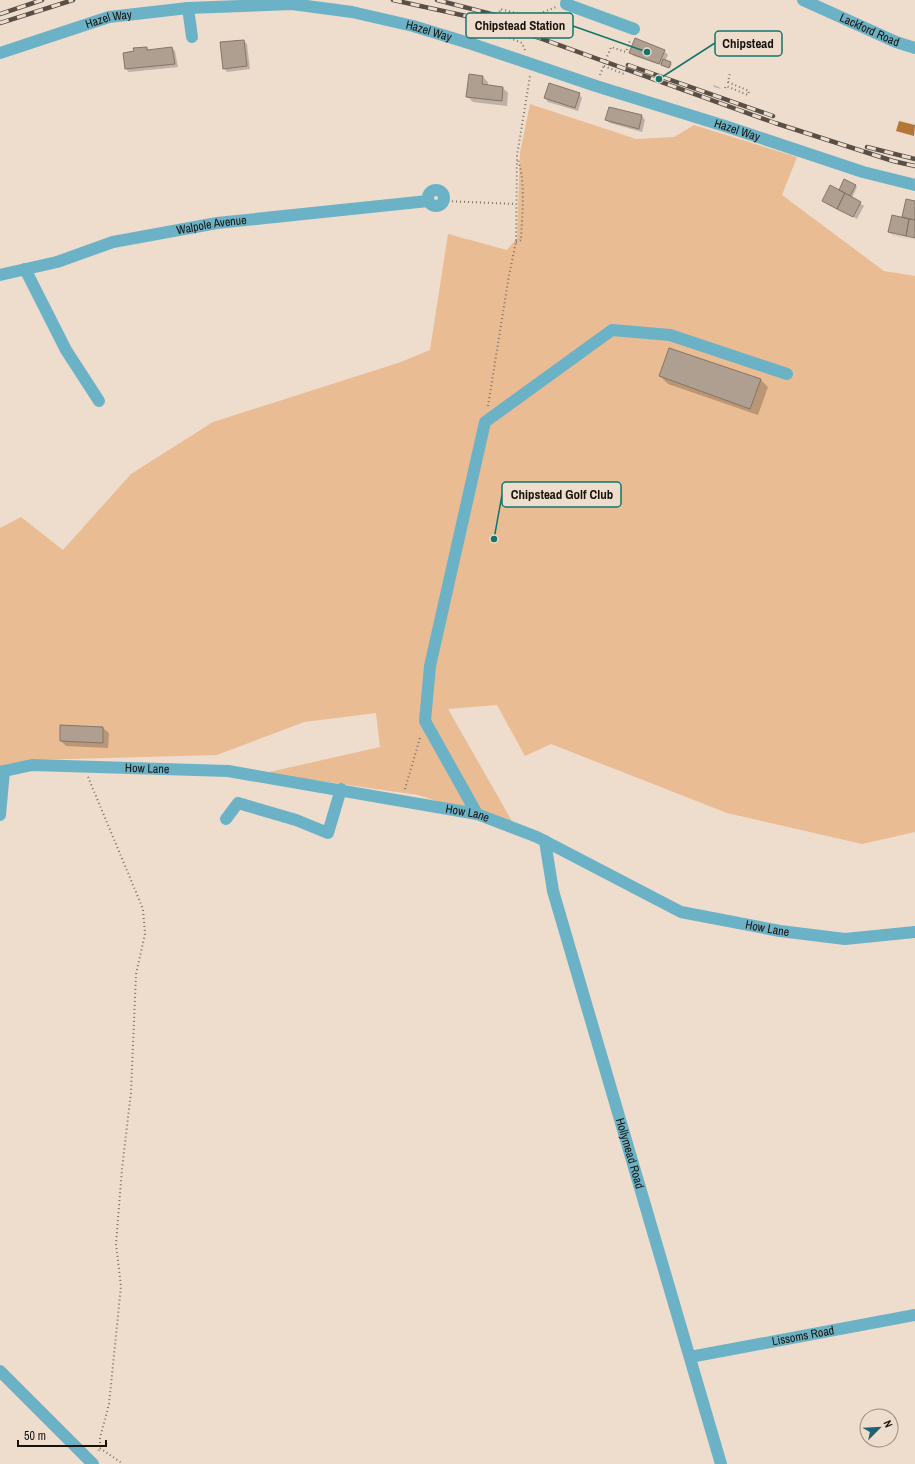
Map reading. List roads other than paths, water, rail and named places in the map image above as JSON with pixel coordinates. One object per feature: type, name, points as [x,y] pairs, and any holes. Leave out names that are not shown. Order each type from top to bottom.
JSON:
[{"type":"street","name":"Lackford Road","points":[[803,0],[896,42],[915,48]]},
{"type":"street","points":[[571,3],[634,29]]},
{"type":"street","name":"Hazel Way","points":[[0,53],[109,17],[188,8],[292,4],[352,12],[413,26],[728,126],[863,172],[915,185]]},
{"type":"street","points":[[188,8],[192,37]]},
{"type":"street","name":"Walpole Avenue","points":[[0,275],[57,262],[113,242],[217,223],[428,201],[433,206],[440,206],[444,201]]},
{"type":"street","points":[[25,269],[66,350],[99,401]]},
{"type":"street","points":[[477,814],[425,721],[430,666],[485,422],[612,330],[670,336],[787,374]]},
{"type":"street","name":"How Lane","points":[[2,771],[32,765],[228,771],[402,800],[477,814],[545,841],[681,912],[780,931],[845,939],[915,932]]},
{"type":"street","points":[[0,815],[2,771]]},
{"type":"street","points":[[226,819],[238,803],[296,820],[328,833],[341,790]]},
{"type":"street","name":"Hollymead Road","points":[[545,841],[553,891],[720,1464]]},
{"type":"street","name":"Lissoms Road","points":[[690,1357],[915,1315]]},
{"type":"street","points":[[0,1371],[88,1463]]},
{"type":"railway","points":[[0,14],[42,0]]},
{"type":"railway","points":[[0,23],[73,0]]},
{"type":"railway","points":[[393,0],[498,23],[775,123],[893,161],[915,166]]},
{"type":"railway","points":[[437,0],[499,16],[520,24]]},
{"type":"railway","points":[[628,65],[773,116]]},
{"type":"railway","points":[[867,147],[915,159]]},
{"type":"place","name":"Chipstead Station","points":[[647,52]]},
{"type":"place","name":"Chipstead","points":[[659,79]]},
{"type":"place","name":"Chipstead Golf Club","points":[[494,539]]}]
